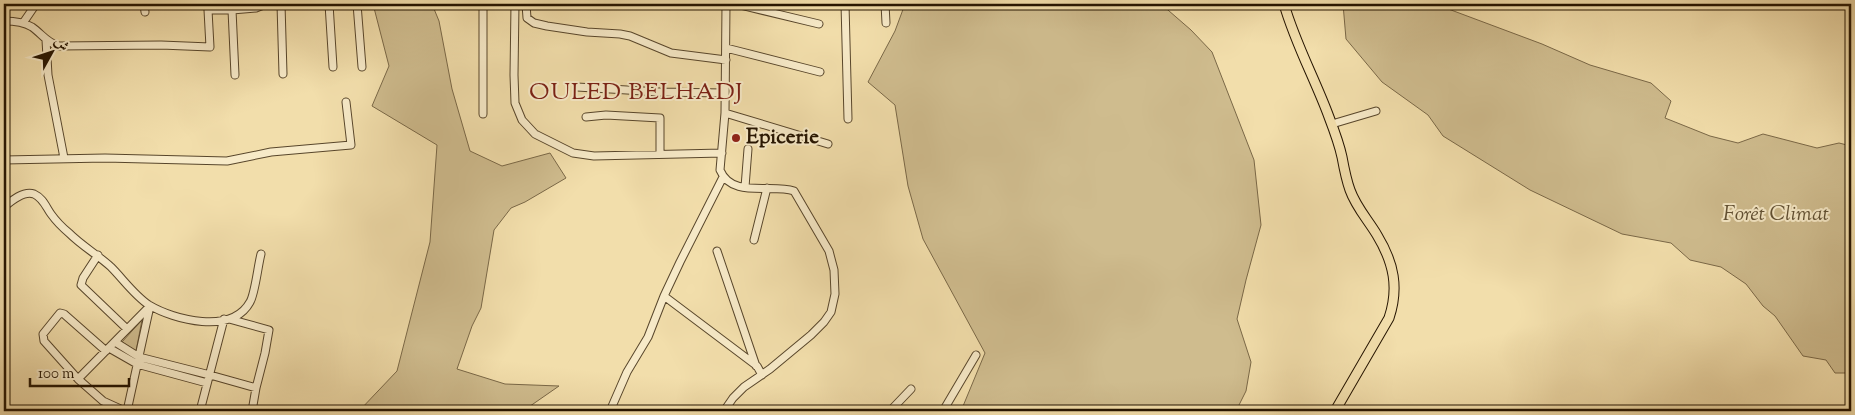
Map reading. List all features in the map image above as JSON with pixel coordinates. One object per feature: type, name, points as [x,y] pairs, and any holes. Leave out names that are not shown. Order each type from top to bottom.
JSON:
[{"type":"main road","points":[[1284,4],[1290,24],[1332,124],[1349,187],[1359,208],[1385,251],[1392,268],[1395,284],[1395,302],[1389,318],[1334,411]]},
{"type":"street","points":[[23,23],[36,4]]},
{"type":"street","points":[[4,21],[31,26],[46,40],[60,46],[161,45],[210,48],[208,10],[256,8],[266,4]]},
{"type":"street","points":[[281,4],[283,74]]},
{"type":"street","points":[[329,4],[333,67]]},
{"type":"street","points":[[357,4],[362,67]]},
{"type":"street","points":[[483,4],[483,114]]},
{"type":"street","points":[[515,4],[514,76],[516,103],[522,120],[535,134],[573,154],[594,156],[722,153]]},
{"type":"street","points":[[526,4],[527,18],[534,23],[588,32],[620,34],[630,36],[672,53],[726,60]]},
{"type":"street","points":[[724,411],[744,387],[790,353],[824,322],[830,312],[835,294],[834,270],[829,251],[794,191],[786,188],[746,187],[731,184],[723,177],[720,170],[726,60],[726,4]]},
{"type":"street","points":[[736,4],[819,24]]},
{"type":"street","points":[[846,4],[848,119]]},
{"type":"street","points":[[885,4],[886,23]]},
{"type":"street","points":[[227,8],[236,75]]},
{"type":"street","points":[[46,40],[48,75],[64,158]]},
{"type":"street","points":[[726,48],[820,72]]},
{"type":"street","points":[[577,87],[660,92],[724,93]]},
{"type":"street","points":[[4,160],[64,158],[227,161],[271,152],[350,145],[346,102]]},
{"type":"street","points":[[1332,124],[1376,111]]},
{"type":"street","points":[[724,113],[828,144]]},
{"type":"street","points":[[586,117],[606,115],[660,118],[660,154]]},
{"type":"street","points":[[746,187],[748,149]]},
{"type":"street","points":[[610,411],[627,372],[648,337],[664,296],[723,177]]},
{"type":"street","points":[[754,240],[767,188]]},
{"type":"street","points":[[4,207],[22,195],[30,193],[37,195],[51,214],[70,234],[98,255],[150,306],[186,319],[217,323],[243,310],[250,302],[261,254]]},
{"type":"street","points":[[718,251],[756,366],[762,375]]},
{"type":"street","points":[[98,255],[83,278],[81,285],[127,329]]},
{"type":"street","points":[[664,296],[756,366]]},
{"type":"street","points":[[78,380],[150,306]]},
{"type":"street","points":[[150,306],[138,361],[126,411],[103,401],[78,380],[44,341],[43,334],[60,313],[64,314],[107,350],[138,361],[207,383]]},
{"type":"street","points":[[200,411],[226,319]]},
{"type":"street","points":[[226,319],[269,330],[266,353],[256,388],[252,411]]},
{"type":"street","points":[[115,342],[138,361],[210,374],[256,388]]},
{"type":"street","points":[[943,411],[976,354]]},
{"type":"street","points":[[890,411],[911,389]]},
{"type":"green space","points":[[373,4],[432,4],[439,21],[452,89],[470,151],[502,166],[550,153],[566,178],[511,208],[494,230],[481,308],[472,326],[457,369],[505,384],[559,386],[523,411],[359,411],[397,371],[430,242],[437,145],[372,106],[389,66]]},
{"type":"green space","points":[[905,4],[1161,4],[1191,30],[1212,52],[1254,160],[1261,225],[1237,319],[1251,362],[1246,391],[1236,411],[961,411],[985,353],[923,239],[908,186],[895,105],[868,82],[895,31]]},
{"type":"green space","name":"Forêt Climat","points":[[1343,4],[1435,4],[1542,44],[1590,65],[1651,83],[1671,101],[1665,118],[1710,136],[1738,143],[1763,134],[1817,148],[1839,143],[1851,146],[1851,373],[1835,373],[1826,360],[1803,356],[1775,316],[1763,306],[1746,284],[1721,267],[1690,260],[1671,243],[1622,234],[1530,190],[1443,136],[1428,115],[1382,82],[1346,39]]},
{"type":"green space","points":[[142,320],[136,351],[122,342]]},
{"type":"place","name":"Epicerie","points":[[736,138]]},
{"type":"district","name":"OULED BELHADJ","points":[[636,93]]}]
